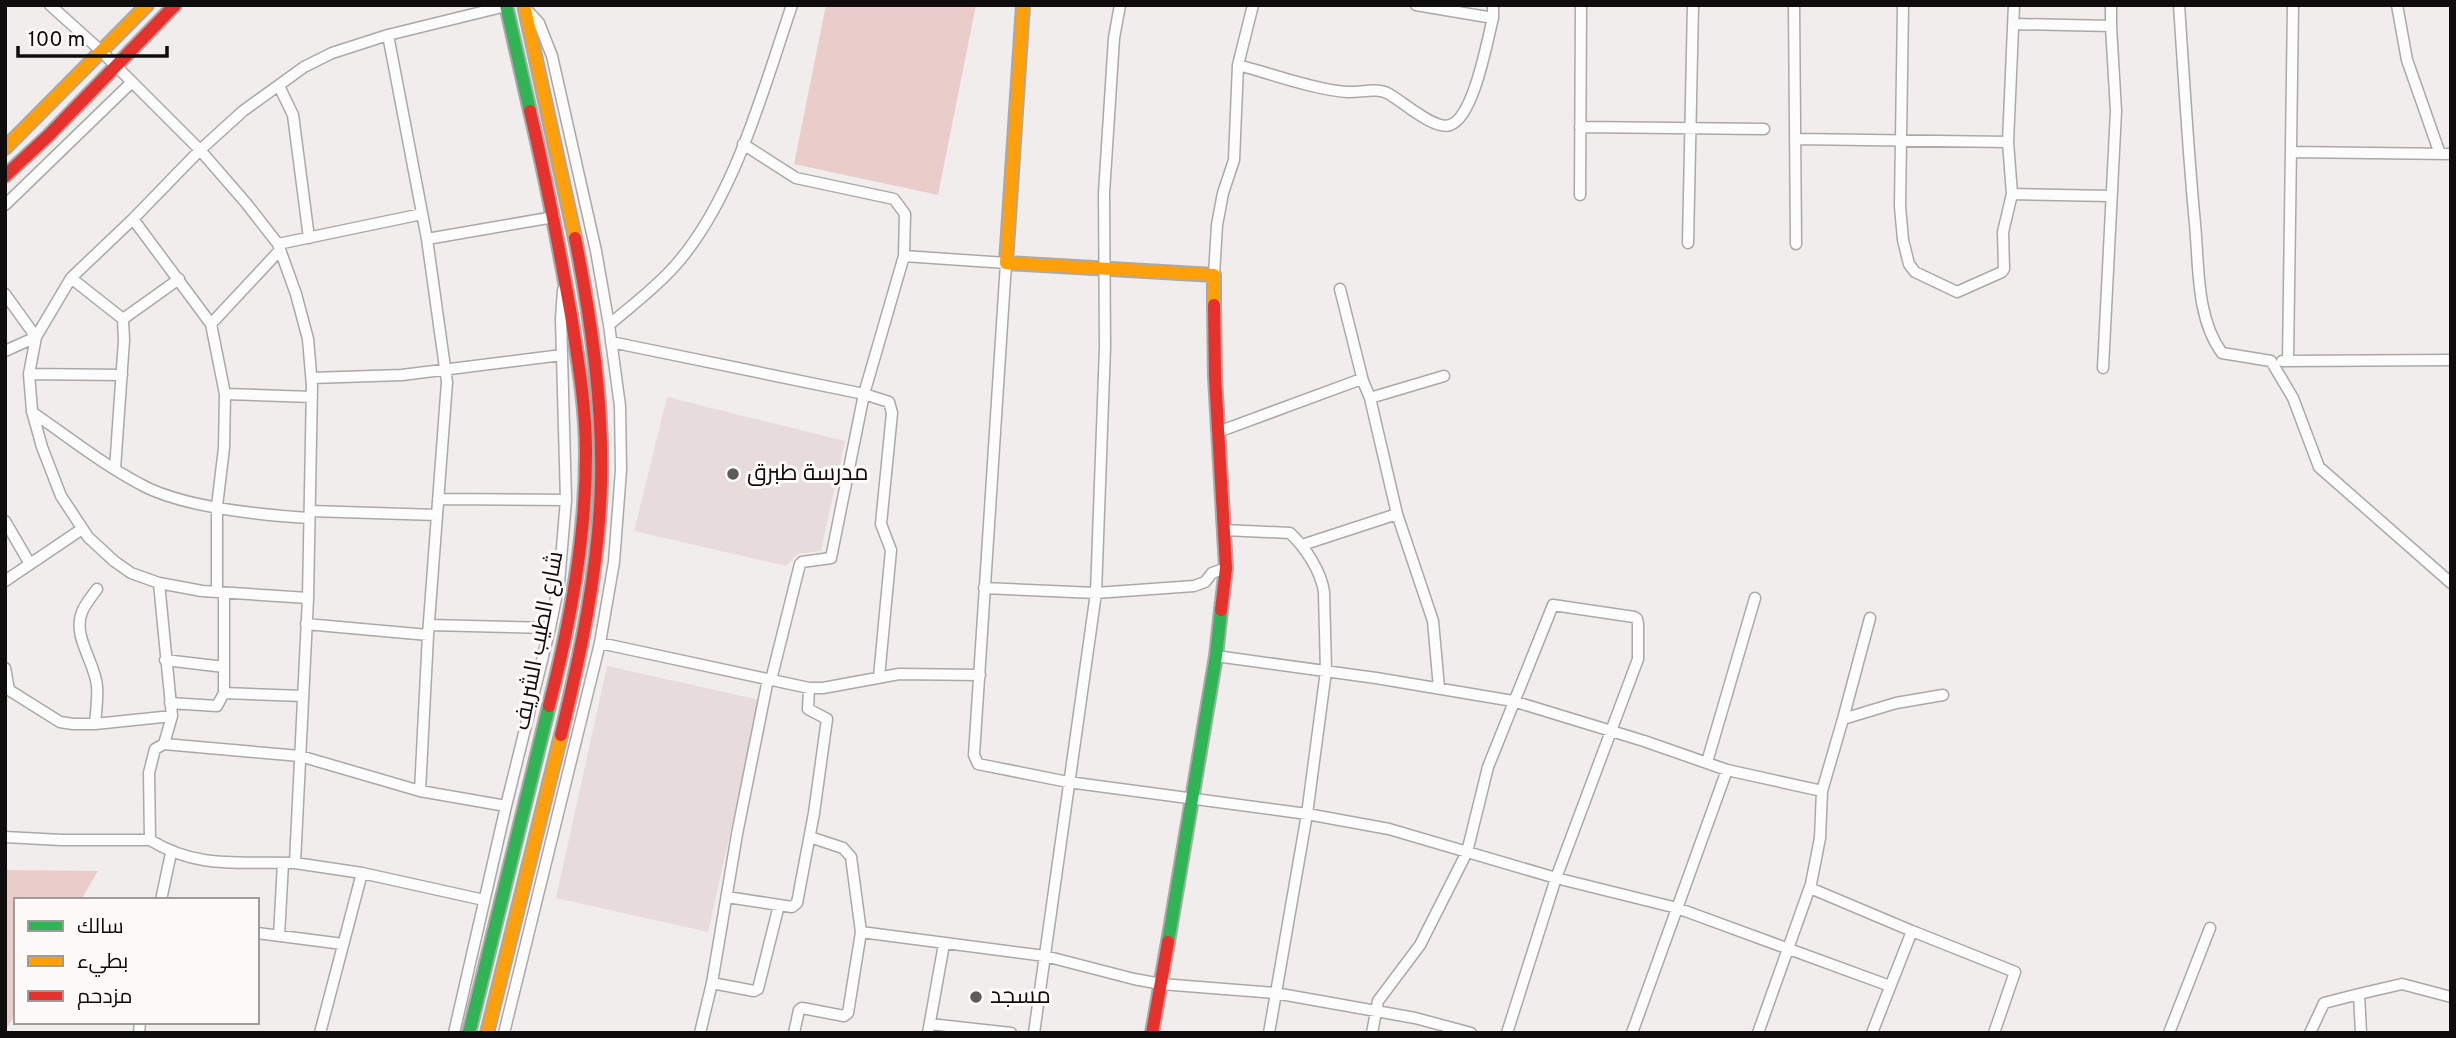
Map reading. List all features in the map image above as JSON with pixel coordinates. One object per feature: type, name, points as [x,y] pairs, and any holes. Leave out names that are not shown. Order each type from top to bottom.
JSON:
[{"type":"main road","points":[[5,148],[147,5]]},
{"type":"main road","points":[[5,176],[175,5]]},
{"type":"main road","points":[[1023,5],[1006,263],[1214,275],[1218,432],[1226,568],[1216,656],[1152,1033]]},
{"type":"main road","name":"شارع الطيب الشريف","points":[[469,1033],[561,658],[576,584],[583,508],[585,424],[582,388],[554,217],[506,6]]},
{"type":"main road","name":"شارع الطيب الشريف","points":[[487,1033],[578,665],[597,561],[601,496],[599,398],[592,323],[524,7]]},
{"type":"street","points":[[50,5],[100,50],[200,150],[279,247],[306,328],[312,378],[310,515],[295,863]]},
{"type":"street","points":[[609,325],[674,267],[704,228],[729,181],[792,5]]},
{"type":"street","points":[[1034,1033],[1096,593],[1106,270],[1104,192],[1114,38],[1120,5]]},
{"type":"street","points":[[1214,275],[1217,225],[1223,193],[1234,160],[1238,65],[1254,5]]},
{"type":"street","points":[[1416,5],[1493,18]]},
{"type":"street","points":[[1238,65],[1346,92],[1388,93],[1405,107],[1447,126],[1452,124],[1473,97],[1493,18],[1493,5]]},
{"type":"street","points":[[1580,195],[1581,5]]},
{"type":"street","points":[[1688,243],[1693,5]]},
{"type":"street","points":[[1794,5],[1796,244]]},
{"type":"street","points":[[1903,5],[1900,206],[1903,240],[1909,264],[1921,275],[1956,292],[2002,272],[2003,232],[2012,194],[2008,142],[2014,5]]},
{"type":"street","points":[[2103,368],[2116,95],[2111,5]]},
{"type":"street","points":[[2179,5],[2201,293],[2207,324],[2213,341],[2222,353],[2288,361],[2451,360]]},
{"type":"street","points":[[2288,361],[2293,5]]},
{"type":"street","points":[[2291,152],[2445,154],[2407,60],[2397,5]]},
{"type":"street","points":[[308,598],[220,592],[159,583],[131,573],[88,537],[61,496],[42,447],[32,411],[29,374],[36,337],[71,278],[200,150],[243,111],[304,66],[332,53],[388,35],[506,6]]},
{"type":"street","points":[[504,1033],[600,643],[614,562],[620,497],[620,406],[596,251],[552,56],[539,23],[524,7]]},
{"type":"street","points":[[2014,24],[2111,26]]},
{"type":"street","points":[[388,35],[427,239],[447,393],[420,791]]},
{"type":"street","points":[[5,205],[132,82]]},
{"type":"street","points":[[279,86],[293,115],[309,237]]},
{"type":"street","points":[[1580,127],[1764,129]]},
{"type":"street","points":[[1797,139],[2008,142]]},
{"type":"street","points":[[700,1033],[712,983],[737,834],[769,680],[800,564],[831,558],[864,394],[904,256],[905,214],[894,199],[796,178],[743,144]]},
{"type":"street","points":[[2012,194],[2111,196]]},
{"type":"street","points":[[211,324],[279,247],[309,237],[422,214]]},
{"type":"street","points":[[427,239],[554,217]]},
{"type":"street","points":[[133,219],[211,324],[225,394],[224,448],[217,506],[224,693],[217,706],[170,703]]},
{"type":"street","points":[[904,256],[1006,263],[974,755],[978,764],[1068,782],[1307,814],[1389,829],[1556,878],[1677,908],[1890,986]]},
{"type":"street","points":[[71,278],[123,319]]},
{"type":"street","points":[[123,319],[179,279]]},
{"type":"street","points":[[454,1033],[559,583],[566,500],[562,355],[562,300],[565,279]]},
{"type":"street","points":[[1340,289],[1363,381],[1370,398],[1397,514],[1433,621],[1439,688]]},
{"type":"street","points":[[5,294],[36,337]]},
{"type":"street","points":[[115,469],[123,319]]},
{"type":"street","points":[[5,351],[36,337]]},
{"type":"street","points":[[611,342],[864,394],[889,402],[892,407],[881,524],[891,550],[879,677]]},
{"type":"street","points":[[312,378],[402,375],[562,355]]},
{"type":"street","points":[[2272,360],[2292,398],[2319,467],[2451,583]]},
{"type":"street","points":[[29,374],[122,375]]},
{"type":"street","points":[[1370,398],[1444,376]]},
{"type":"street","points":[[1218,432],[1356,381],[1363,381]]},
{"type":"street","points":[[225,394],[312,397]]},
{"type":"street","points":[[32,411],[142,486],[170,496],[274,516],[437,515]]},
{"type":"street","points":[[438,499],[566,500]]},
{"type":"street","points":[[1301,545],[1397,514]]},
{"type":"street","points":[[5,521],[30,564]]},
{"type":"street","points":[[5,581],[82,529]]},
{"type":"street","points":[[1224,530],[1288,533],[1301,545],[1323,585],[1326,671],[1307,814],[1269,1033]]},
{"type":"street","points":[[984,588],[1096,593],[1194,586],[1205,582],[1212,573],[1226,568]]},
{"type":"street","points":[[159,583],[172,716],[164,744]]},
{"type":"street","points":[[95,724],[97,686],[93,667],[81,638],[80,622],[81,613],[97,589]]},
{"type":"street","points":[[1707,762],[1755,598]]},
{"type":"street","points":[[1372,1033],[1375,1011],[1383,993],[1420,946],[1467,852],[1486,776],[1554,604],[1633,617],[1637,619],[1639,655],[1556,878],[1507,1033]]},
{"type":"street","points":[[1758,1033],[1810,888],[1820,838],[1822,791],[1870,618]]},
{"type":"street","points":[[306,624],[429,630],[550,628]]},
{"type":"street","points":[[600,643],[810,688],[900,674],[980,675]]},
{"type":"street","points":[[1216,656],[1439,688],[1513,702],[1727,770],[1822,791]]},
{"type":"street","points":[[165,660],[224,667]]},
{"type":"street","points":[[5,667],[7,695],[60,722],[95,724],[172,716]]},
{"type":"street","points":[[727,897],[792,907],[797,904],[810,837],[827,719],[808,709],[810,688]]},
{"type":"street","points":[[224,693],[303,696]]},
{"type":"street","points":[[1843,719],[1896,703],[1942,695]]},
{"type":"street","points":[[150,840],[149,773],[155,749],[164,744],[300,756],[420,791],[506,806]]},
{"type":"street","points":[[1632,1033],[1727,770]]},
{"type":"street","points":[[5,837],[150,840],[171,853],[208,862],[295,863],[362,873],[484,900]]},
{"type":"street","points":[[794,1033],[799,1010],[802,1008],[844,1016],[848,1013],[861,932],[851,857],[843,848],[810,837]]},
{"type":"street","points":[[161,898],[171,853]]},
{"type":"street","points":[[279,936],[283,863]]},
{"type":"street","points":[[320,1033],[362,873]]},
{"type":"street","points":[[1810,888],[2015,972],[1994,1033]]},
{"type":"street","points":[[712,983],[754,991],[758,989],[779,905]]},
{"type":"street","points":[[2169,1033],[2210,928]]},
{"type":"street","points":[[1872,1033],[1912,931]]},
{"type":"street","points":[[861,932],[1045,956],[1161,984],[1275,993],[1375,1011],[1471,1033]]},
{"type":"street","points":[[259,933],[343,944]]},
{"type":"street","points":[[944,944],[929,1028],[1011,1033]]},
{"type":"street","points":[[2310,1033],[2324,1003],[2359,994],[2402,984],[2451,997]]},
{"type":"street","points":[[2359,994],[2361,1033]]},
{"type":"shaded area","points":[[826,5],[976,5],[938,195],[794,164]]},
{"type":"shaded area","points":[[667,397],[845,441],[821,551],[798,554],[786,566],[634,531]]},
{"type":"shaded area","points":[[607,666],[760,700],[708,932],[556,898]]},
{"type":"shaded area","points":[[5,870],[98,871],[82,898],[14,898],[14,1016],[5,1031]]},
{"type":"traffic: fast","points":[[506,5],[530,111]]},
{"type":"traffic: fast","points":[[1168,942],[1216,656],[1221,610]]},
{"type":"traffic: fast","points":[[469,1033],[549,706]]},
{"type":"traffic: slow","points":[[5,148],[147,5]]},
{"type":"traffic: slow","points":[[524,5],[575,238]]},
{"type":"traffic: slow","points":[[1023,5],[1006,263],[1214,275],[1214,305]]},
{"type":"traffic: slow","points":[[487,1033],[561,735]]},
{"type":"traffic: jam","points":[[5,176],[49,135],[175,5]]},
{"type":"traffic: jam","points":[[530,111],[571,315],[586,435],[580,549],[564,644],[549,706]]},
{"type":"traffic: jam","points":[[561,735],[588,610],[597,546],[601,482],[595,359],[575,238]]},
{"type":"traffic: jam","points":[[1214,305],[1215,377],[1226,568],[1221,610]]},
{"type":"traffic: jam","points":[[1152,1033],[1168,942]]},
{"type":"place","name":"مدرسة طبرق","points":[[733,474]]},
{"type":"place","name":"مسجد","points":[[976,997]]}]
